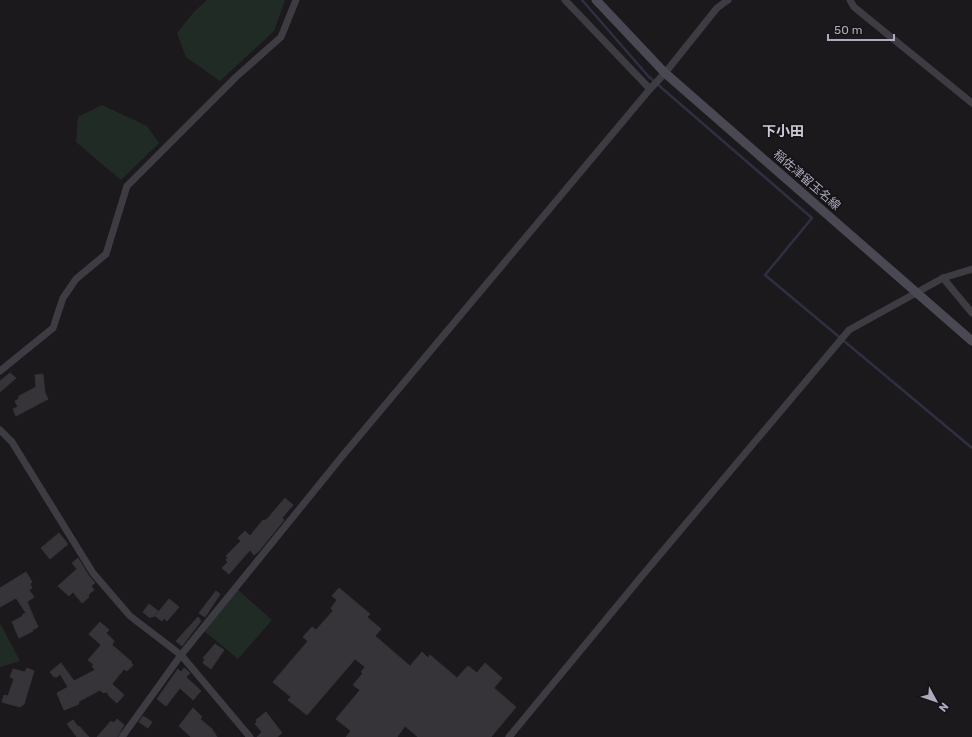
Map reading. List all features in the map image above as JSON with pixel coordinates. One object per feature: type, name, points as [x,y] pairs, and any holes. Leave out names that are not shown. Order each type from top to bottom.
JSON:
[{"type":"main road","name":"稲佐津留玉名線","points":[[596,0],[664,74],[972,340]]},
{"type":"street","points":[[0,371],[53,328],[63,298],[76,278],[106,254],[127,186],[236,77],[281,37],[296,0]]},
{"type":"street","points":[[565,0],[650,89]]},
{"type":"street","points":[[122,737],[181,655],[363,431],[664,74],[717,8],[728,0]]},
{"type":"street","points":[[850,0],[860,11],[972,103]]},
{"type":"street","points":[[509,737],[641,577],[849,330],[943,278],[972,269]]},
{"type":"street","points":[[943,278],[972,313]]},
{"type":"street","points":[[0,430],[12,442],[93,573],[130,616],[181,655],[250,737]]},
{"type":"shaded area","points":[[207,0],[285,0],[274,31],[220,81],[186,57],[177,33],[194,12]]},
{"type":"shaded area","points":[[102,105],[147,126],[159,143],[121,180],[76,142],[78,117]]},
{"type":"shaded area","points":[[237,589],[272,620],[238,659],[203,630]]},
{"type":"shaded area","points":[[0,623],[20,661],[0,667]]},
{"type":"building","points":[[10,373],[16,378],[0,392],[0,381]]},
{"type":"building","points":[[43,374],[45,393],[48,399],[16,416],[13,409],[18,407],[15,401],[19,399],[18,397],[21,395],[36,387],[35,375]]},
{"type":"building","points":[[285,498],[293,505],[282,518],[284,520],[259,551],[254,555],[250,550],[229,574],[222,568],[228,562],[226,560],[228,557],[226,556],[241,541],[238,538],[245,531],[250,536],[263,520],[264,521],[268,518]]},
{"type":"building","points":[[59,533],[68,544],[50,559],[41,548]]},
{"type":"building","points":[[78,558],[95,583],[91,586],[94,590],[82,603],[73,592],[69,596],[58,586],[77,569],[72,563]]},
{"type":"building","points":[[26,572],[32,582],[30,584],[32,588],[29,590],[34,597],[27,602],[38,627],[19,638],[12,622],[26,613],[16,598],[0,607],[0,588]]},
{"type":"building","points":[[339,588],[370,614],[367,617],[381,629],[375,636],[410,666],[422,652],[428,658],[430,655],[457,678],[468,666],[477,673],[485,663],[502,678],[494,688],[516,707],[491,737],[418,737],[405,726],[397,737],[346,737],[351,731],[336,719],[360,690],[353,685],[363,673],[361,672],[365,667],[355,659],[307,715],[288,700],[291,697],[273,682],[308,641],[303,637],[312,627],[316,630],[333,611],[331,608],[337,600],[332,596]]},
{"type":"building","points":[[216,591],[220,594],[205,617],[199,613]]},
{"type":"building","points":[[169,599],[179,607],[167,621],[164,618],[162,621],[155,616]]},
{"type":"building","points":[[149,604],[158,611],[153,617],[152,616],[150,618],[143,612]]},
{"type":"building","points":[[198,617],[201,621],[182,646],[176,641]]},
{"type":"building","points":[[100,622],[109,630],[106,633],[114,641],[112,645],[132,662],[131,663],[133,665],[127,671],[124,669],[112,684],[124,695],[117,703],[109,696],[107,692],[103,693],[100,690],[78,702],[79,704],[64,710],[57,693],[68,687],[60,674],[57,677],[54,677],[50,672],[61,663],[74,681],[95,670],[92,666],[94,665],[88,660],[101,645],[89,634]]},
{"type":"building","points":[[215,644],[224,650],[211,669],[203,663],[205,659],[203,658]]},
{"type":"building","points":[[27,668],[34,671],[24,704],[20,707],[2,702],[4,695],[8,696],[14,679],[10,677],[13,669],[25,672]]},
{"type":"building","points":[[184,668],[190,673],[186,677],[201,691],[193,700],[180,688],[166,706],[157,699],[178,669],[181,672]]},
{"type":"building","points":[[193,708],[202,717],[200,719],[212,729],[217,737],[191,737],[179,726]]},
{"type":"building","points":[[266,712],[282,733],[277,737],[257,737],[262,732],[255,724],[257,722],[256,720]]},
{"type":"building","points":[[143,716],[152,722],[148,728],[139,722]]},
{"type":"building","points":[[117,719],[124,725],[117,737],[97,737],[111,721],[114,723]]},
{"type":"building","points":[[73,720],[89,737],[77,737],[67,724]]},
{"type":"waterway","points":[[582,0],[649,77],[812,218],[765,275],[972,448]]},
{"type":"district","name":"下小田","points":[[783,131]]}]
